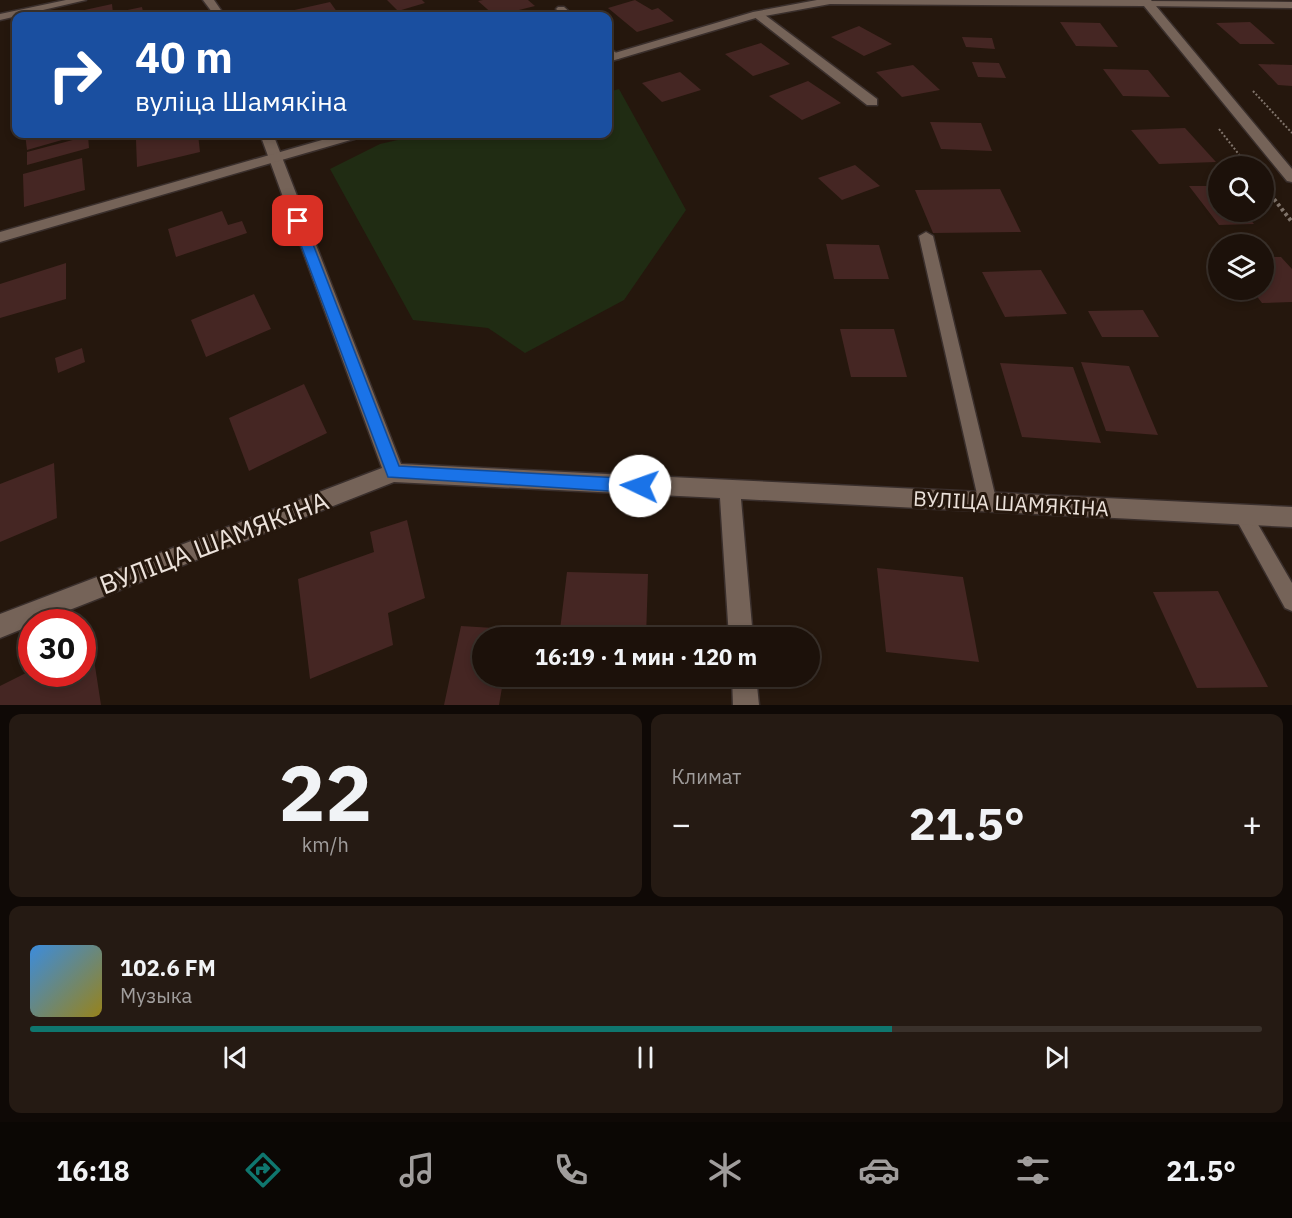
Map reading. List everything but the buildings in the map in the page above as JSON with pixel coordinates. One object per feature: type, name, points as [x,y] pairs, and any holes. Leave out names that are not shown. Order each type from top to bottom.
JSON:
[{"type":"street","points":[[24,12],[81,0]]},
{"type":"street","points":[[612,54],[756,14],[830,1],[1292,5]]},
{"type":"street","points":[[1146,2],[1292,178]]},
{"type":"street","points":[[756,14],[872,102]]},
{"type":"street","points":[[267,138],[394,473]]},
{"type":"street","points":[[0,237],[342,138]]},
{"type":"street","name":"ВУЛІЦА ШАМЯКІНА","points":[[0,626],[394,473],[1292,518]]},
{"type":"street","points":[[730,491],[740,627]]},
{"type":"street","points":[[745,687],[746,705]]},
{"type":"lane","points":[[561,9],[564,12]]},
{"type":"lane","points":[[926,236],[988,503]]},
{"type":"lane","points":[[1243,515],[1292,601]]},
{"type":"path","points":[[1274,199],[1292,222]]},
{"type":"green space","points":[[619,89],[686,210],[624,300],[525,353],[488,328],[413,320],[330,169],[380,144],[406,138],[612,138],[612,91]]},
{"type":"route","points":[[298,221],[394,473],[640,486]]}]
